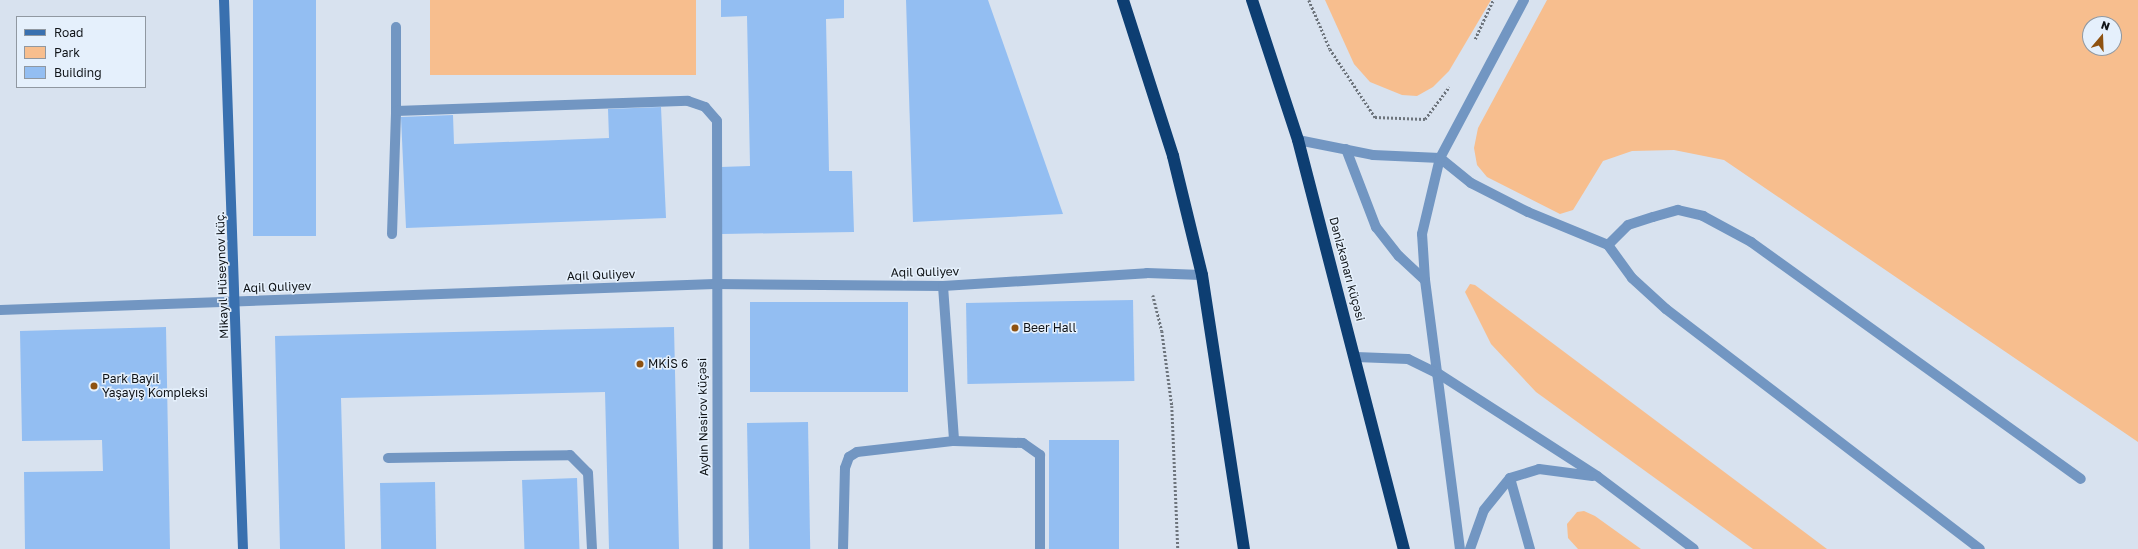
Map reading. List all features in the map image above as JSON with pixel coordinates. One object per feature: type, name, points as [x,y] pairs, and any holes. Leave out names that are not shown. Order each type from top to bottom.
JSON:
[{"type":"highway","points":[[1122,0],[1173,156],[1202,275],[1244,549]]},
{"type":"highway","name":"Dənizkənarı küçəsi","points":[[1252,0],[1298,140],[1356,357],[1404,549]]},
{"type":"street","name":"Mikayıl Hüseynov küç.","points":[[224,0],[237,302],[243,549]]},
{"type":"street","points":[[1460,549],[1439,374],[1425,280],[1422,234],[1440,158],[1524,0]]},
{"type":"street","points":[[392,234],[396,111],[396,27]]},
{"type":"street","name":"Aydın Nəsirov küçəsi","points":[[396,111],[688,100],[705,107],[718,121],[715,284],[718,549]]},
{"type":"street","points":[[1298,140],[1346,148],[1373,155],[1440,158],[1471,182],[1528,212],[1608,245],[1632,278],[1666,308],[1980,549]]},
{"type":"street","points":[[1346,148],[1376,227],[1399,256],[1425,280]]},
{"type":"street","points":[[1608,245],[1628,225],[1653,217],[1678,210],[1703,216],[1751,242],[2081,479]]},
{"type":"street","name":"Aqil Quliyev","points":[[0,310],[715,284],[943,286],[1147,274],[1202,275]]},
{"type":"street","points":[[943,286],[954,441]]},
{"type":"street","points":[[1356,357],[1408,359],[1439,374],[1597,476],[1694,549]]},
{"type":"street","points":[[843,549],[845,468],[849,457],[857,452],[954,441],[1023,443],[1040,455],[1040,549]]},
{"type":"street","points":[[388,458],[570,455],[588,473],[592,549]]},
{"type":"street","points":[[1470,549],[1484,510],[1510,478],[1538,469],[1597,476]]},
{"type":"street","points":[[1510,478],[1530,549]]},
{"type":"path","points":[[1309,0],[1330,49],[1375,117],[1425,119],[1452,84]]},
{"type":"path","points":[[1473,42],[1493,0]]},
{"type":"path","points":[[1147,274],[1162,331],[1172,406],[1178,549]]},
{"type":"green space","points":[[430,0],[696,0],[696,75],[430,75]]},
{"type":"green space","points":[[1325,0],[1491,0],[1449,71],[1433,87],[1417,96],[1402,95],[1370,82],[1354,64]]},
{"type":"green space","points":[[1547,0],[2138,0],[2138,442],[1724,160],[1674,150],[1632,151],[1603,161],[1573,210],[1560,214],[1487,177],[1477,165],[1474,148],[1478,128]]},
{"type":"green space","points":[[1470,284],[1475,285],[1827,549],[1753,549],[1536,392],[1491,344],[1465,292]]},
{"type":"green space","points":[[1584,511],[1595,516],[1641,549],[1578,549],[1568,538],[1567,524],[1577,512]]},
{"type":"building","points":[[253,0],[316,0],[316,236],[253,236]]},
{"type":"building","points":[[721,0],[844,0],[844,18],[826,19],[829,171],[852,171],[854,232],[722,234],[721,167],[750,166],[747,16],[721,17]]},
{"type":"building","points":[[906,0],[988,0],[1063,214],[913,222]]},
{"type":"building","points":[[661,107],[666,218],[406,228],[401,117],[453,115],[454,144],[609,138],[608,109]]},
{"type":"building","points":[[1133,300],[1134,381],[967,384],[966,303]]},
{"type":"building","points":[[750,302],[908,302],[908,392],[750,392]]},
{"type":"building","name":"Park Bayil Yaşayış Kompleksi","points":[[166,327],[170,549],[25,549],[24,472],[103,471],[102,440],[22,441],[20,331]]},
{"type":"building","points":[[674,327],[679,549],[609,549],[605,392],[341,398],[345,549],[280,549],[275,336]]},
{"type":"building","points":[[808,422],[810,549],[749,549],[747,423]]},
{"type":"building","points":[[1049,440],[1119,440],[1119,549],[1049,549]]},
{"type":"building","points":[[577,478],[579,549],[524,549],[522,480]]},
{"type":"building","points":[[435,482],[436,549],[381,549],[380,483]]},
{"type":"place","name":"Beer Hall","points":[[1015,328]]},
{"type":"place","name":"MKİS 6","points":[[640,364]]},
{"type":"place","name":"Park Bayil Yaşayış Kompleksi","points":[[94,386]]}]
